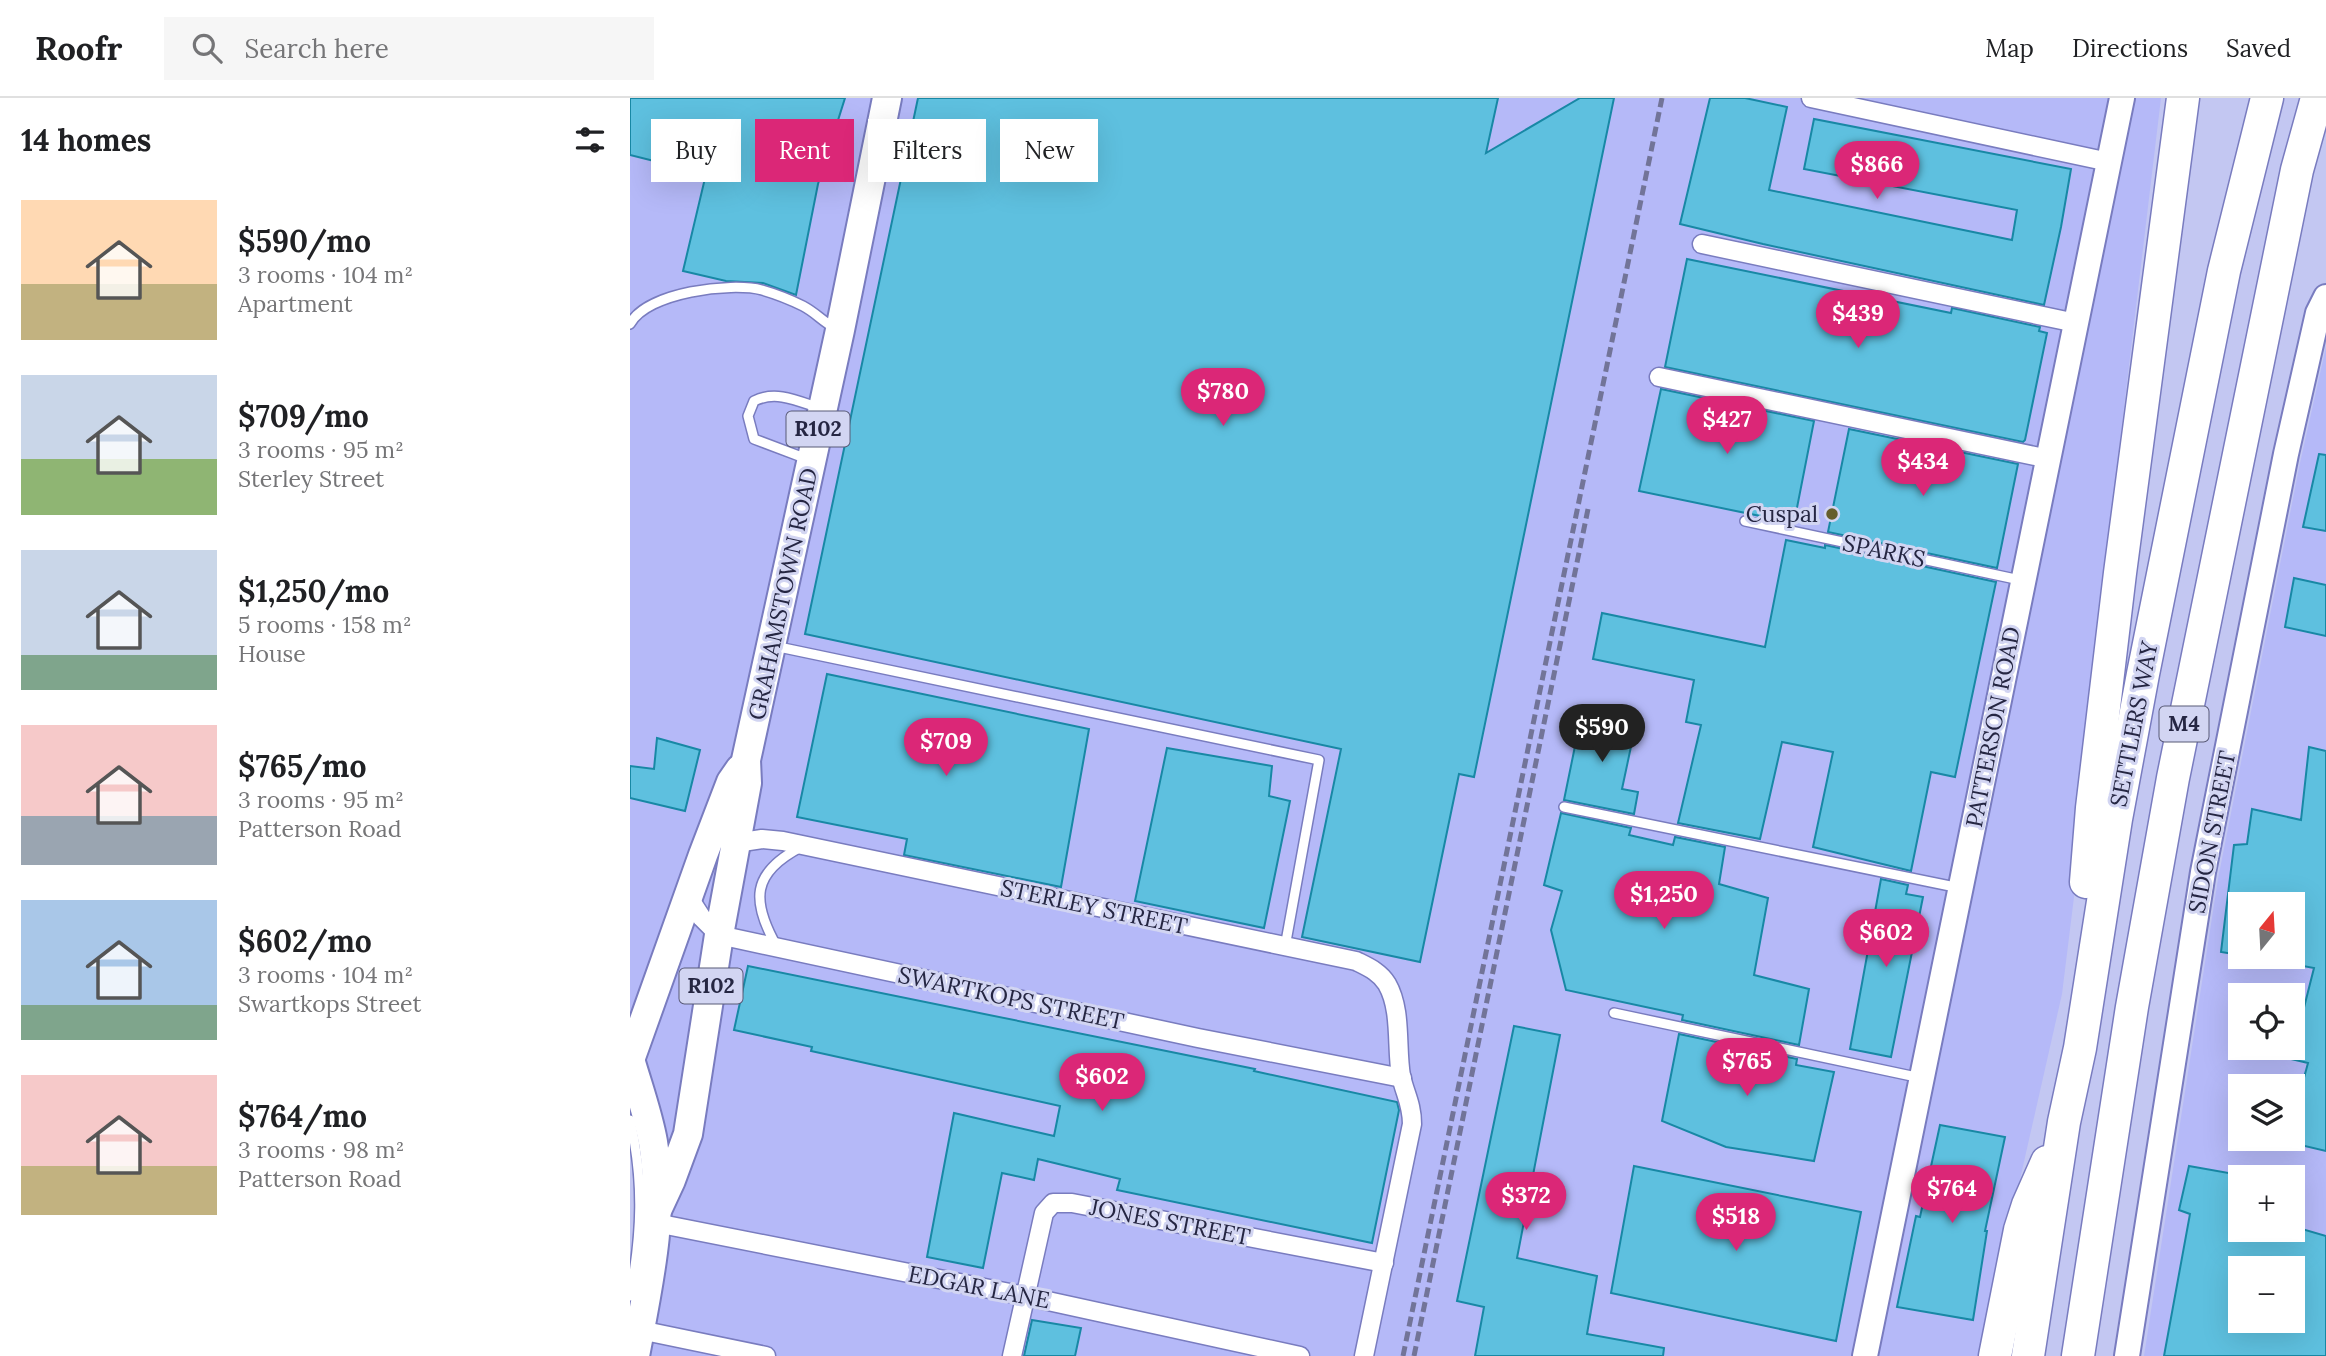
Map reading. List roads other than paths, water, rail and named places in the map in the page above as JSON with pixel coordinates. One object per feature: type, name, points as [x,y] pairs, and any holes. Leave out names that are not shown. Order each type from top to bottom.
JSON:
[{"type":"highway","points":[[2080,1048],[2067,1001],[2089,860],[2092,808],[2120,573],[2183,98]]},
{"type":"highway","name":"SETTLERS WAY","points":[[2028,1356],[2064,1122],[2080,1048],[2116,819],[2224,271],[2267,98]]},
{"type":"highway","name":"M4","points":[[2078,1356],[2132,1007],[2173,778],[2297,170],[2317,98]]},
{"type":"highway","points":[[2297,170],[2326,140]]},
{"type":"highway","points":[[1995,1356],[2020,1230],[2064,1122]]},
{"type":"main road","name":"GRAHAMSTOWN ROAD","points":[[657,1216],[688,1134],[719,935],[747,782],[746,760],[840,330],[887,98]]},
{"type":"main road","name":"GRAHAMSTOWN ROAD","points":[[630,1060],[731,782],[746,760]]},
{"type":"main road","points":[[630,1060],[653,1143],[657,1216]]},
{"type":"main road","name":"R102","points":[[638,1343],[657,1216]]},
{"type":"street","points":[[1811,98],[2109,162]]},
{"type":"street","name":"PATTERSON ROAD","points":[[1865,1356],[2122,98]]},
{"type":"street","points":[[1702,244],[2076,323]]},
{"type":"street","name":"SIDON STREET","points":[[2127,1356],[2203,872],[2283,467],[2326,285]]},
{"type":"street","points":[[1659,377],[2049,459]]},
{"type":"street","name":"STERLEY STREET","points":[[703,855],[735,842],[762,839],[803,845],[1356,961],[1371,968],[1387,983],[1392,998],[1402,1078]]},
{"type":"street","points":[[689,898],[702,918],[719,935]]},
{"type":"street","name":"SWARTKOPS STREET","points":[[719,935],[1198,1038],[1402,1078]]},
{"type":"street","points":[[1364,1356],[1412,1124],[1412,1109],[1402,1078]]},
{"type":"street","name":"JONES STREET","points":[[1012,1356],[1044,1213],[1048,1206],[1060,1202],[1384,1263]]},
{"type":"street","name":"EDGAR LANE","points":[[657,1216],[1300,1356]]},
{"type":"street","points":[[638,1343],[766,1356]]},
{"type":"lane","points":[[630,324],[641,312],[662,300],[685,293],[737,286],[763,291],[803,306],[840,330]]},
{"type":"lane","points":[[812,461],[754,439],[748,416],[754,401],[765,396],[776,396],[823,409]]},
{"type":"lane","name":"SPARKS","points":[[1745,521],[2022,580]]},
{"type":"lane","points":[[772,646],[1319,760],[1285,947]]},
{"type":"lane","points":[[1564,807],[1960,888]]},
{"type":"lane","points":[[778,948],[764,925],[760,911],[761,887],[775,864],[803,845]]},
{"type":"lane","points":[[1615,1013],[1921,1078]]},
{"type":"lane","points":[[630,1120],[638,1155],[641,1204],[638,1247],[630,1296]]},
{"type":"railway","points":[[1403,1356],[1662,98]]},
{"type":"railway","points":[[1414,1356],[1588,509]]},
{"type":"place","name":"Cuspal","points":[[1832,514]]}]
